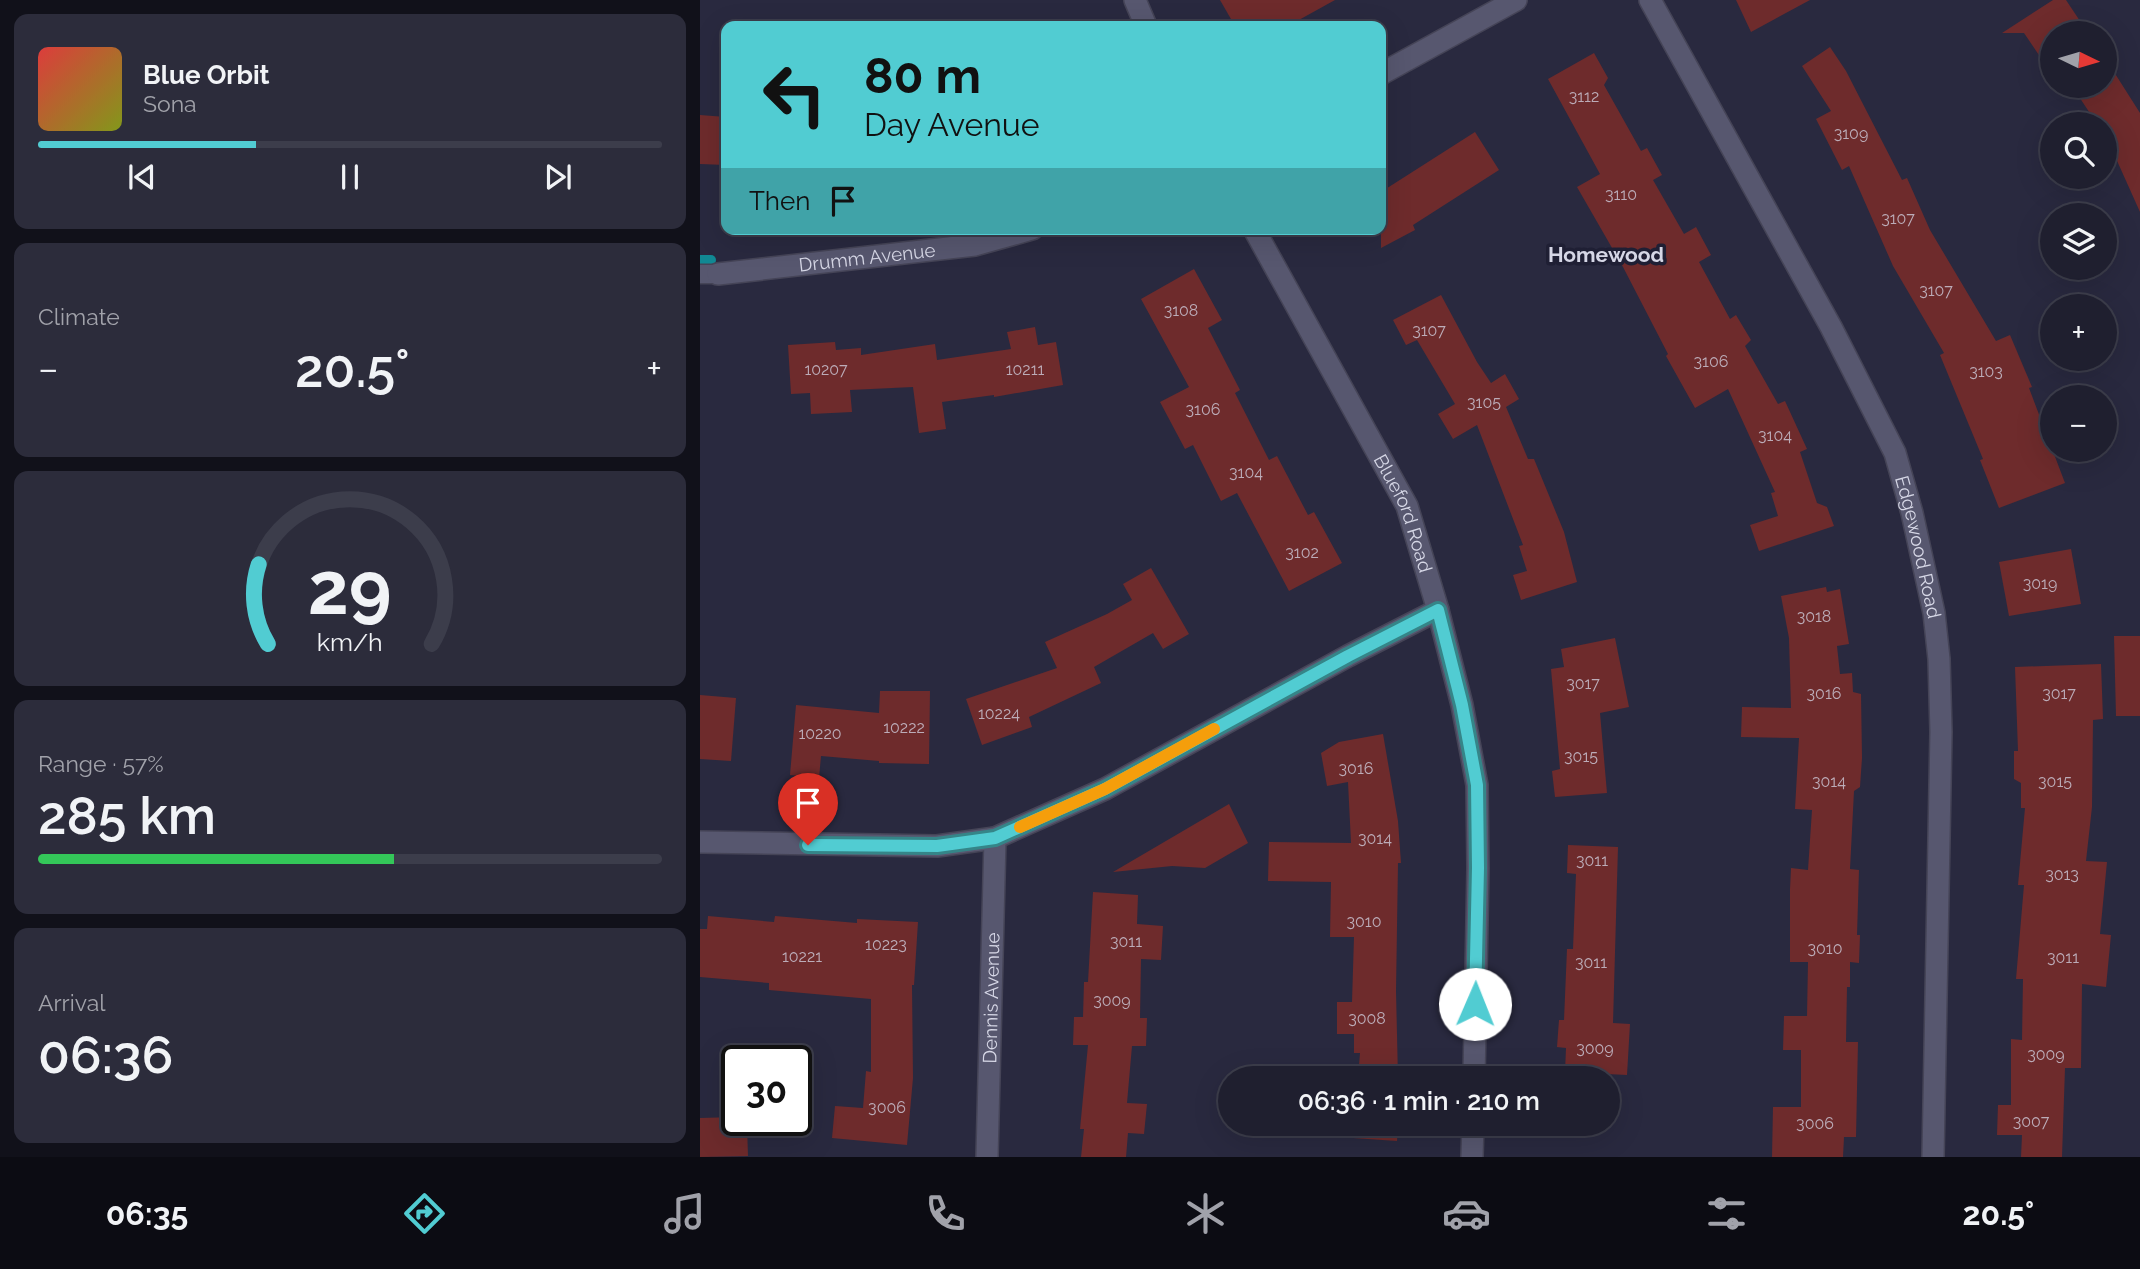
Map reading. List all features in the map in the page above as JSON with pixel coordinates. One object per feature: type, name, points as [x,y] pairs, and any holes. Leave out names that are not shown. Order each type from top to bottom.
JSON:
[{"type":"street","points":[[1135,0],[1144,21]]},
{"type":"street","points":[[1386,71],[1516,0]]},
{"type":"street","name":"Edgewood Road","points":[[1650,0],[1866,395],[1895,453],[1912,513],[1934,613],[1939,659],[1941,732],[1933,1157]]},
{"type":"street","name":"Drumm Avenue","points":[[709,274],[975,245],[1011,235]]},
{"type":"street","name":"Blueford Road","points":[[1257,235],[1407,506],[1438,610],[1462,705],[1477,785],[1474,1066]]},
{"type":"street","points":[[700,842],[937,846],[995,838],[1105,789],[1438,610]]},
{"type":"street","name":"Dennis Avenue","points":[[987,1157],[995,838]]},
{"type":"street","points":[[1472,1157],[1473,1136]]},
{"type":"building","points":[[1220,0],[1335,0],[1297,21],[1232,21]]},
{"type":"building","points":[[1736,0],[1810,0],[1751,32]]},
{"type":"building","points":[[2053,0],[2066,0],[2080,21],[2040,21],[2040,57],[2024,33],[2002,33]]},
{"type":"building","points":[[1830,47],[1846,71],[1902,180],[1907,178],[1930,230],[1996,341],[2010,335],[2032,387],[2029,388],[2040,417],[2040,462],[2057,462],[2065,483],[1999,508],[1980,460],[1983,459],[1940,355],[1944,353],[1893,266],[1849,166],[1842,170],[1816,119],[1831,111],[1802,66]]},
{"type":"building","points":[[1594,53],[1608,78],[1604,85],[1641,151],[1647,148],[1662,175],[1653,180],[1684,234],[1696,227],[1711,255],[1699,262],[1730,319],[1736,315],[1751,340],[1745,346],[1778,404],[1785,401],[1807,449],[1800,452],[1817,503],[1827,507],[1834,526],[1759,551],[1750,525],[1778,516],[1771,493],[1775,492],[1728,389],[1695,408],[1666,356],[1668,354],[1623,267],[1577,187],[1600,174],[1548,79]]},
{"type":"building","points":[[2118,78],[2140,113],[2140,212],[2117,161],[2117,112],[2089,112],[2080,98],[2118,98]]},
{"type":"building","points":[[700,115],[721,117],[721,165],[700,164]]},
{"type":"building","points":[[1475,132],[1499,170],[1413,225],[1415,230],[1381,248],[1381,235],[1386,235],[1386,189]]},
{"type":"building","points":[[1194,269],[1222,320],[1208,328],[1240,390],[1235,393],[1269,460],[1277,456],[1308,515],[1314,512],[1342,563],[1289,591],[1237,493],[1221,501],[1193,445],[1185,449],[1160,402],[1189,387],[1141,299]]},
{"type":"building","points":[[1441,295],[1491,383],[1505,374],[1519,399],[1506,407],[1528,459],[1534,459],[1564,532],[1577,582],[1521,600],[1513,575],[1527,571],[1519,546],[1523,545],[1477,425],[1453,439],[1438,414],[1455,404],[1417,340],[1406,345],[1393,320]]},
{"type":"building","points":[[1035,327],[1038,345],[1056,342],[1063,385],[994,397],[942,402],[946,429],[919,433],[913,387],[850,390],[852,412],[811,414],[810,393],[791,394],[788,345],[835,342],[836,350],[861,348],[861,355],[935,344],[937,360],[1011,349],[1007,332]]},
{"type":"building","points":[[2071,549],[2081,604],[2009,616],[1999,562]]},
{"type":"building","points":[[1151,568],[1189,634],[1163,649],[1153,633],[1094,667],[1101,683],[1029,717],[1032,727],[982,745],[966,699],[1057,668],[1045,642],[1132,600],[1123,584]]},
{"type":"building","points":[[1826,587],[1827,592],[1840,589],[1849,644],[1837,646],[1840,674],[1852,673],[1853,692],[1861,694],[1862,758],[1860,787],[1854,791],[1850,869],[1859,870],[1859,963],[1850,962],[1846,1042],[1858,1042],[1856,1137],[1844,1137],[1843,1157],[1772,1157],[1773,1107],[1801,1107],[1801,1050],[1783,1050],[1784,1016],[1807,1016],[1808,962],[1790,962],[1790,889],[1791,868],[1808,870],[1812,810],[1795,809],[1799,738],[1741,737],[1742,707],[1791,708],[1789,638],[1781,596]]},
{"type":"building","points":[[2114,636],[2140,636],[2140,716],[2116,716]]},
{"type":"building","points":[[1615,638],[1629,707],[1600,713],[1607,793],[1555,797],[1552,771],[1560,769],[1551,669],[1564,667],[1561,649]]},
{"type":"building","points":[[2101,664],[2103,719],[2093,720],[2092,807],[2086,861],[2107,862],[2100,934],[2111,935],[2106,987],[2082,984],[2081,1068],[2065,1068],[2062,1157],[2021,1157],[2022,1135],[1997,1135],[1998,1105],[2011,1105],[2011,1039],[2022,1040],[2023,979],[2016,979],[2024,885],[2018,885],[2025,808],[2021,808],[2021,783],[2014,779],[2014,751],[2018,751],[2015,667]]},
{"type":"building","points":[[880,691],[930,691],[929,764],[879,763],[821,756],[819,778],[790,775],[796,705],[879,713]]},
{"type":"building","points":[[700,695],[736,698],[731,761],[700,759]]},
{"type":"building","points":[[1383,734],[1398,821],[1401,863],[1398,863],[1398,1066],[1359,1066],[1360,1053],[1354,1053],[1354,1034],[1337,1034],[1337,1002],[1352,1002],[1354,937],[1330,937],[1331,882],[1268,881],[1269,842],[1351,843],[1348,782],[1327,786],[1321,753],[1339,742]]},
{"type":"building","points":[[1229,804],[1248,843],[1205,868],[1172,866],[1113,872]]},
{"type":"building","points":[[1568,845],[1618,847],[1613,1023],[1630,1024],[1627,1075],[1620,1075],[1620,1066],[1565,1066],[1566,1048],[1557,1047],[1559,1020],[1564,1020],[1567,949],[1573,949],[1576,874],[1567,873]]},
{"type":"building","points":[[1093,892],[1138,895],[1137,924],[1163,926],[1161,960],[1141,959],[1140,1018],[1147,1018],[1146,1046],[1132,1046],[1127,1103],[1147,1104],[1144,1134],[1128,1133],[1126,1157],[1081,1157],[1084,1129],[1080,1129],[1088,1045],[1073,1045],[1074,1017],[1083,1017],[1084,982],[1088,982]]},
{"type":"building","points":[[708,916],[774,922],[775,916],[857,923],[857,919],[918,922],[912,985],[913,1078],[907,1145],[832,1138],[835,1106],[863,1108],[866,1071],[871,1072],[871,999],[769,990],[769,983],[700,977],[700,929],[707,929]]},
{"type":"building","points":[[721,1117],[721,1136],[747,1136],[748,1156],[700,1157],[700,1118]]},
{"type":"building","points":[[1353,1136],[1397,1136],[1397,1141]]},
{"type":"waterway","points":[[700,260],[711,260]]},
{"type":"slow traffic","points":[[1020,827],[1105,789],[1214,729]]},
{"type":"district","name":"Homewood","points":[[1606,254]]},
{"type":"route","points":[[808,845],[937,846],[995,838],[1105,789],[1438,610],[1462,705],[1477,785],[1475,1004]]}]
